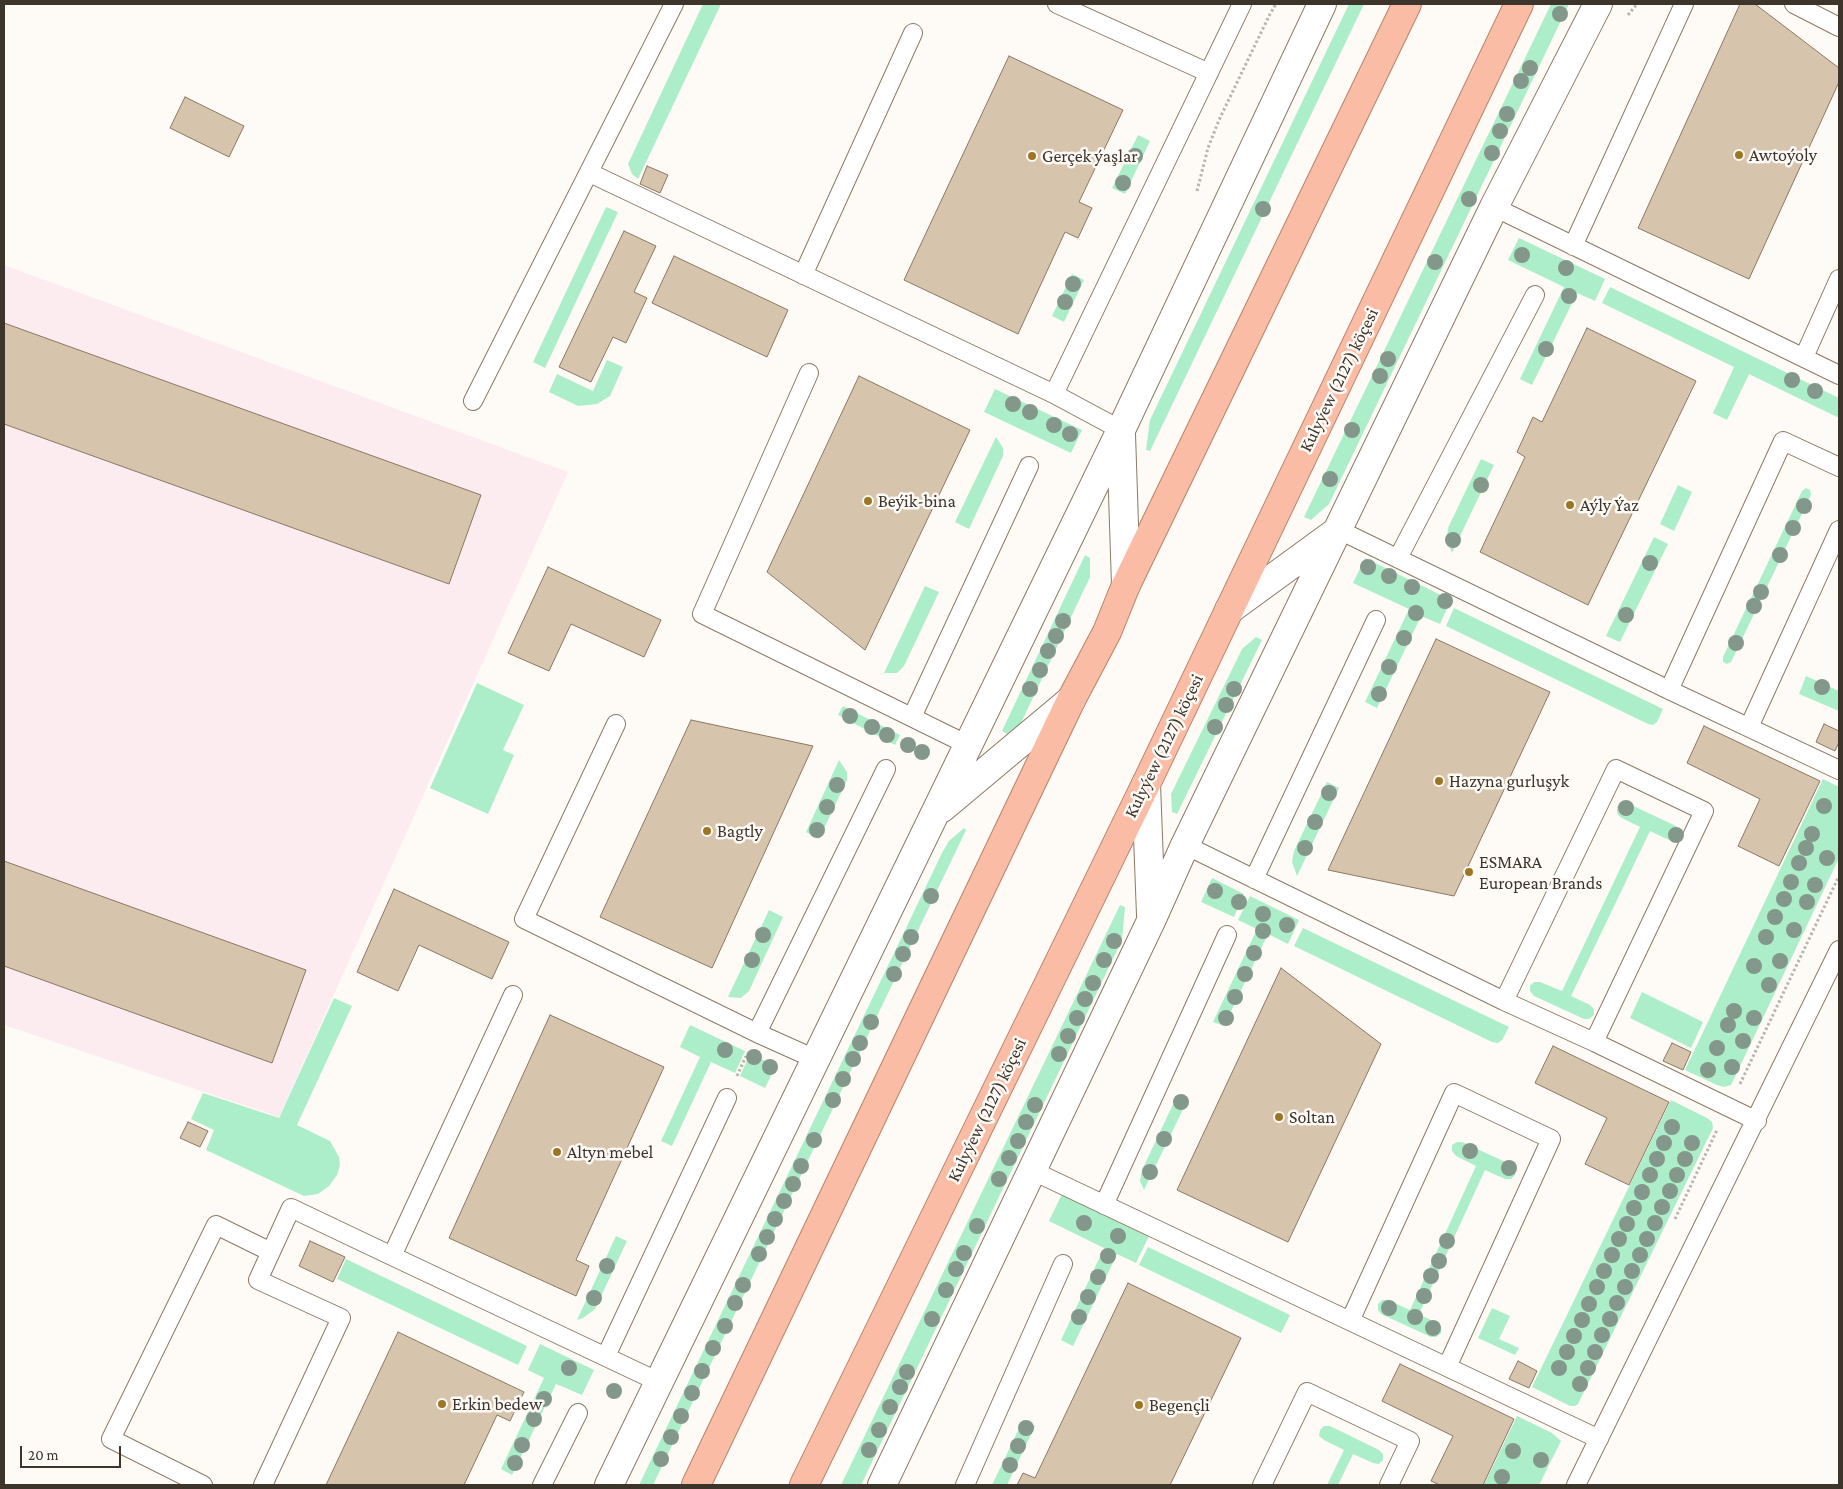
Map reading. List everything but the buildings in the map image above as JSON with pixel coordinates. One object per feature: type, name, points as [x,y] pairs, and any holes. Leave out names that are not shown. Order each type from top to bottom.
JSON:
[{"type":"highway","points":[[696,1485],[1071,700],[1107,632],[1126,585],[1408,4]]},
{"type":"highway","name":"Kulyýew (2127) köçesi","points":[[804,1485],[1146,784],[1519,4]]},
{"type":"street","points":[[609,1485],[1121,430],[1322,4]]},
{"type":"street","points":[[882,1485],[1151,921],[1185,845],[1494,207],[1598,4]]},
{"type":"street","points":[[1121,430],[1126,585]]},
{"type":"street","points":[[1229,610],[1339,530]]},
{"type":"street","points":[[936,814],[1071,700]]},
{"type":"street","points":[[1146,784],[1151,921]]},
{"type":"lane","points":[[473,401],[674,4]]},
{"type":"lane","points":[[1057,4],[1209,73]]},
{"type":"lane","points":[[1054,394],[1242,4]]},
{"type":"lane","points":[[1573,246],[1684,4]]},
{"type":"lane","points":[[1794,4],[1839,26]]},
{"type":"lane","points":[[803,275],[913,33]]},
{"type":"lane","points":[[590,173],[1054,394],[1121,430]]},
{"type":"lane","points":[[1494,207],[1839,374]]},
{"type":"lane","points":[[1804,357],[1839,279]]},
{"type":"lane","points":[[1398,558],[1535,295]]},
{"type":"lane","points":[[809,373],[702,614],[968,744]]},
{"type":"lane","points":[[1668,690],[1783,441],[1839,467]]},
{"type":"lane","points":[[912,717],[1029,466]]},
{"type":"lane","points":[[1339,530],[1668,690],[1839,770]]},
{"type":"lane","points":[[1749,727],[1839,530]]},
{"type":"lane","points":[[1254,879],[1376,620]]},
{"type":"lane","points":[[616,724],[524,919],[757,1033],[815,1059]]},
{"type":"lane","points":[[757,1033],[886,769]]},
{"type":"lane","points":[[1504,1001],[1616,769],[1704,812],[1594,1042]]},
{"type":"lane","points":[[1185,845],[1504,1001],[1594,1042],[1757,1121]]},
{"type":"lane","points":[[1104,1205],[1227,935]]},
{"type":"lane","points":[[1576,1485],[1757,1121],[1839,950]]},
{"type":"lane","points":[[392,1256],[513,995]]},
{"type":"lane","points":[[1350,1321],[1454,1093],[1551,1139],[1447,1367]]},
{"type":"lane","points":[[606,1356],[727,1098]]},
{"type":"lane","points":[[1031,1170],[1599,1439]]},
{"type":"lane","points":[[263,1485],[341,1318],[258,1280],[291,1208],[659,1382]]},
{"type":"lane","points":[[203,1485],[111,1440],[216,1226],[271,1252]]},
{"type":"lane","points":[[965,1485],[1064,1264]]},
{"type":"lane","points":[[1262,1485],[1307,1392],[1410,1441],[1389,1485]]},
{"type":"lane","points":[[542,1485],[578,1413]]},
{"type":"path","points":[[1673,1223],[1839,876]]},
{"type":"path","points":[[727,1098],[757,1033]]},
{"type":"shaded area","points":[[4,265],[568,472],[279,1117],[4,1025]]},
{"type":"green space","points":[[703,4],[721,4],[638,179],[632,174],[628,164]]},
{"type":"green space","points":[[1349,4],[1364,4],[1150,451],[1146,450],[1150,420]]},
{"type":"green space","points":[[1551,4],[1569,4],[1329,504],[1311,520],[1304,517]]},
{"type":"green space","points":[[1138,135],[1150,141],[1125,194],[1112,188]]},
{"type":"green space","points":[[606,207],[618,212],[545,368],[533,362]]},
{"type":"green space","points":[[1519,238],[1605,279],[1595,301],[1577,293],[1532,385],[1520,379],[1564,287],[1508,260]]},
{"type":"green space","points":[[1072,274],[1084,280],[1064,322],[1052,316]]},
{"type":"green space","points":[[1610,287],[1839,398],[1839,418],[1749,374],[1727,420],[1713,413],[1734,367],[1602,303]]},
{"type":"green space","points":[[607,360],[623,367],[610,396],[597,404],[578,406],[549,392],[557,374],[593,391]]},
{"type":"green space","points":[[995,389],[1082,430],[1071,453],[984,412]]},
{"type":"green space","points":[[996,437],[1003,448],[1003,456],[969,529],[955,522]]},
{"type":"green space","points":[[1481,459],[1494,465],[1452,553],[1447,539],[1448,528]]},
{"type":"green space","points":[[1678,485],[1692,492],[1674,531],[1660,524]]},
{"type":"green space","points":[[1806,488],[1810,490],[1811,495],[1731,662],[1727,664],[1723,662],[1723,657],[1802,491]]},
{"type":"green space","points":[[1654,537],[1668,544],[1620,642],[1606,636]]},
{"type":"green space","points":[[1085,555],[1090,558],[1090,577],[1021,723],[1007,734],[1002,731]]},
{"type":"green space","points":[[1365,558],[1451,600],[1440,624],[1421,616],[1377,708],[1365,702],[1409,609],[1353,583]]},
{"type":"green space","points":[[925,586],[939,592],[904,666],[897,673],[884,673]]},
{"type":"green space","points":[[1454,608],[1663,709],[1657,722],[1653,725],[1648,724],[1446,626]]},
{"type":"green space","points":[[1256,637],[1262,640],[1177,814],[1172,812],[1171,794],[1242,649]]},
{"type":"green space","points":[[1806,676],[1839,691],[1839,711],[1799,694]]},
{"type":"green space","points":[[477,683],[524,705],[503,750],[514,755],[488,814],[430,788]]},
{"type":"green space","points":[[843,706],[900,735],[895,745],[838,715]]},
{"type":"green space","points":[[839,760],[847,772],[847,780],[819,839],[806,832]]},
{"type":"green space","points":[[1823,779],[1839,787],[1839,858],[1731,1085],[1724,1087],[1717,1085],[1685,1070]]},
{"type":"green space","points":[[1327,782],[1339,788],[1297,876],[1292,862],[1294,851]]},
{"type":"green space","points":[[1621,803],[1627,803],[1676,826],[1680,831],[1680,837],[1675,841],[1669,840],[1650,831],[1571,996],[1590,1005],[1594,1009],[1594,1015],[1589,1019],[1584,1019],[1534,996],[1530,991],[1530,986],[1534,982],[1540,982],[1562,991],[1640,827],[1620,817],[1617,813],[1617,807]]},
{"type":"green space","points":[[964,828],[966,830],[653,1485],[639,1485],[942,853],[949,841]]},
{"type":"green space","points":[[1212,878],[1244,894],[1234,917],[1201,902]]},
{"type":"green space","points":[[1250,896],[1299,920],[1288,944],[1268,934],[1224,1026],[1213,1022],[1257,929],[1238,920]]},
{"type":"green space","points":[[1120,905],[1125,907],[1122,940],[861,1485],[841,1485]]},
{"type":"green space","points":[[769,910],[783,917],[749,991],[741,998],[728,997]]},
{"type":"green space","points":[[1303,928],[1509,1027],[1502,1040],[1498,1043],[1492,1042],[1294,946]]},
{"type":"green space","points":[[1642,992],[1703,1022],[1691,1048],[1630,1018]]},
{"type":"green space","points":[[334,998],[352,1006],[297,1125],[330,1141],[339,1157],[340,1165],[337,1175],[329,1186],[318,1194],[304,1196],[206,1150],[214,1130],[191,1119],[203,1093],[279,1118]]},
{"type":"green space","points":[[690,1025],[745,1051],[735,1073],[711,1062],[672,1146],[661,1141],[700,1057],[680,1047]]},
{"type":"green space","points":[[750,1054],[776,1066],[765,1088],[740,1076]]},
{"type":"green space","points":[[1175,1100],[1185,1105],[1144,1190],[1140,1181],[1142,1170]]},
{"type":"green space","points":[[1671,1100],[1707,1118],[1712,1122],[1713,1128],[1578,1404],[1570,1406],[1532,1387]]},
{"type":"green space","points":[[1462,1142],[1512,1165],[1516,1169],[1515,1175],[1511,1179],[1505,1179],[1485,1170],[1419,1314],[1441,1327],[1441,1333],[1436,1337],[1431,1337],[1381,1314],[1378,1310],[1378,1304],[1382,1300],[1388,1300],[1410,1310],[1476,1166],[1456,1156],[1452,1151],[1452,1145]]},
{"type":"green space","points":[[1062,1194],[1149,1236],[1136,1263],[1117,1254],[1073,1346],[1061,1340],[1104,1248],[1049,1221]]},
{"type":"green space","points":[[616,1236],[627,1241],[595,1309],[577,1320]]},
{"type":"green space","points":[[1148,1247],[1290,1315],[1281,1333],[1139,1265]]},
{"type":"green space","points":[[346,1259],[527,1346],[518,1365],[337,1279]]},
{"type":"green space","points":[[1492,1308],[1510,1316],[1499,1339],[1519,1348],[1515,1355],[1478,1338]]},
{"type":"green space","points":[[540,1344],[594,1370],[582,1395],[556,1384],[512,1475],[501,1469],[544,1378],[528,1370]]},
{"type":"green space","points":[[1517,1416],[1552,1433],[1561,1441],[1539,1485],[1484,1485]]},
{"type":"green space","points":[[1023,1420],[1035,1426],[1007,1485],[992,1485]]},
{"type":"green space","points":[[1324,1426],[1330,1426],[1379,1450],[1383,1454],[1383,1460],[1379,1464],[1373,1463],[1353,1454],[1338,1485],[1327,1485],[1344,1450],[1319,1436],[1320,1430]]},
{"type":"place","name":"Awtoýoly","points":[[1739,155]]},
{"type":"place","name":"Gerçek ýaşlar","points":[[1032,156]]},
{"type":"place","name":"Beýik-bina","points":[[868,501]]},
{"type":"place","name":"Aýly Ýaz","points":[[1570,505]]},
{"type":"place","name":"Hazyna gurluşyk","points":[[1439,781]]},
{"type":"place","name":"Bagtly","points":[[707,831]]},
{"type":"place","name":"ESMARA European Brands","points":[[1469,872]]},
{"type":"place","name":"Soltan","points":[[1279,1117]]},
{"type":"place","name":"Altyn mebel","points":[[557,1152]]},
{"type":"place","name":"Erkin bedew","points":[[442,1404]]},
{"type":"place","name":"Begençli","points":[[1139,1405]]}]
